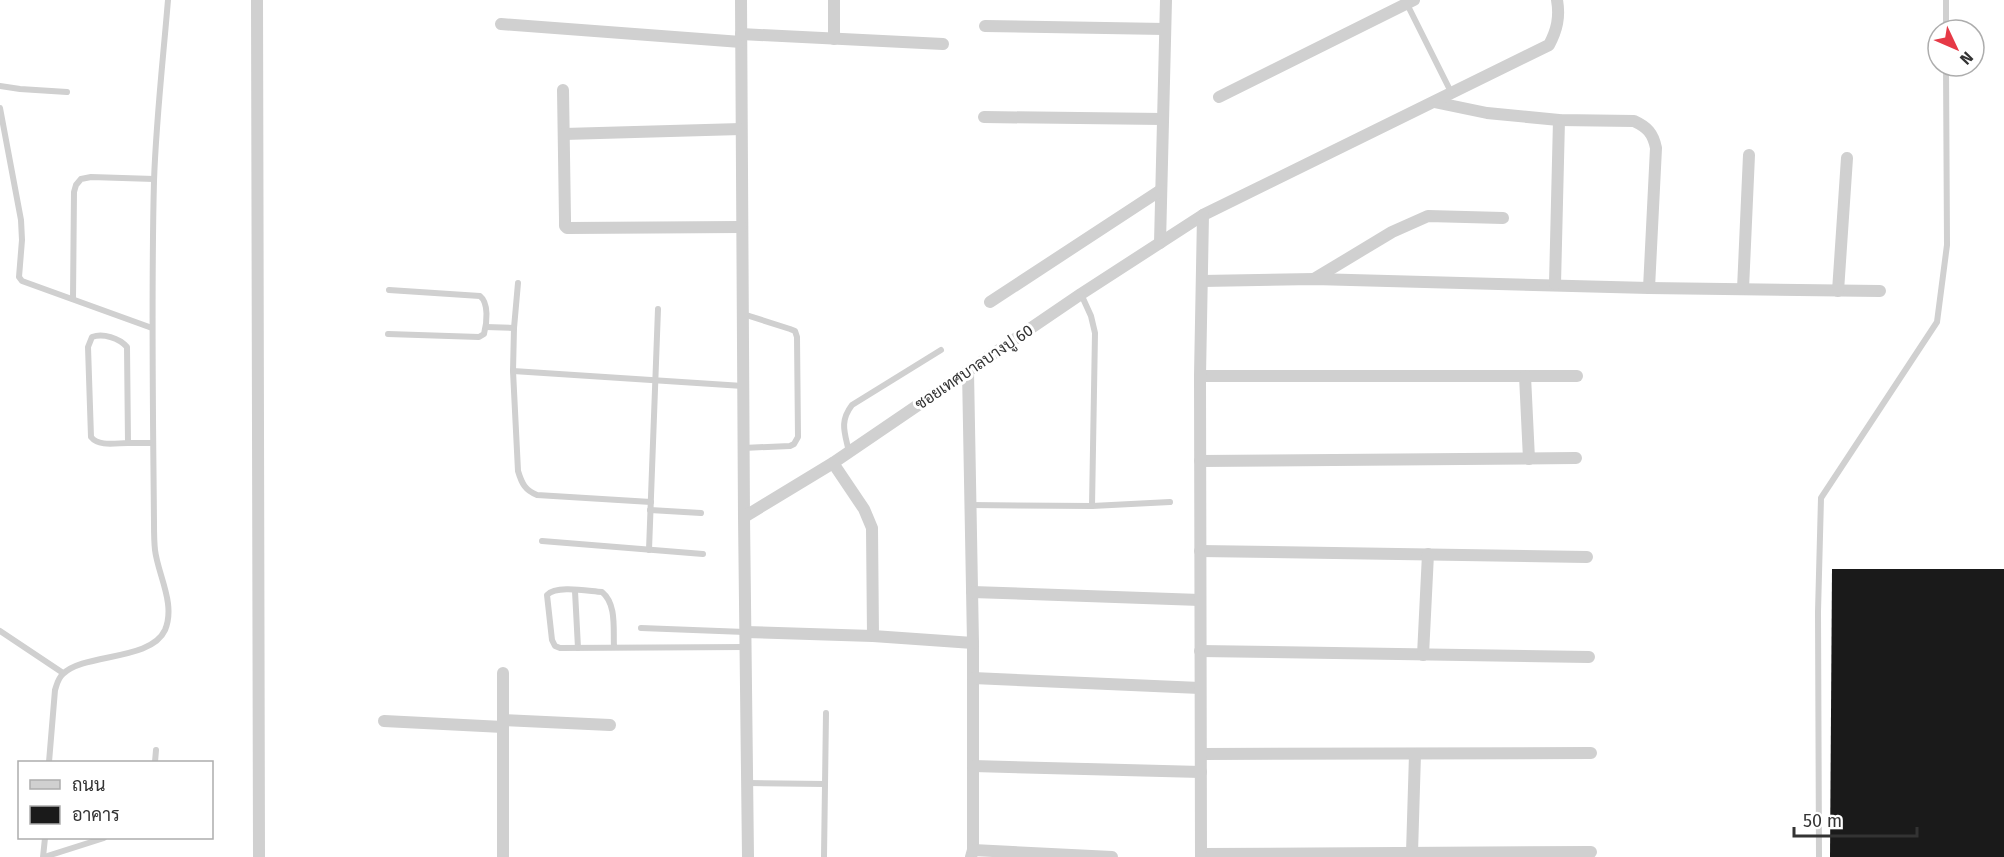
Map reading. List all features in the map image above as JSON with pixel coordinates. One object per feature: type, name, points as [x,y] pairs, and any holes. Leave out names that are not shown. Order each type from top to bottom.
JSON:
[{"type":"street","points":[[257,0],[259,857]]},
{"type":"street","points":[[741,0],[741,227],[748,857]]},
{"type":"street","points":[[834,0],[834,39]]},
{"type":"street","points":[[1160,243],[1166,0]]},
{"type":"street","name":"ซอยเทศบาลบางปู 60","points":[[744,517],[833,463],[1081,294],[1203,215],[1549,45],[1556,32],[1559,12],[1557,0]]},
{"type":"street","points":[[1219,96],[1411,2]]},
{"type":"street","points":[[501,24],[741,38],[943,44]]},
{"type":"street","points":[[986,26],[1165,28]]},
{"type":"street","points":[[563,90],[565,226],[567,228],[741,227]]},
{"type":"street","points":[[1434,102],[1487,112],[1559,120],[1634,121],[1650,131],[1656,148],[1649,288]]},
{"type":"street","points":[[984,117],[1163,119]]},
{"type":"street","points":[[1555,284],[1559,120]]},
{"type":"street","points":[[564,134],[741,129]]},
{"type":"street","points":[[1743,289],[1749,155]]},
{"type":"street","points":[[1838,291],[1847,158]]},
{"type":"street","points":[[990,302],[1161,189]]},
{"type":"street","points":[[1203,215],[1200,376],[1201,855],[1591,852]]},
{"type":"street","points":[[1314,279],[1392,232],[1428,216],[1503,218]]},
{"type":"street","points":[[1202,280],[1314,279],[1649,288],[1880,291]]},
{"type":"street","points":[[968,371],[973,643],[972,853],[1112,857]]},
{"type":"street","points":[[1200,376],[1578,376]]},
{"type":"street","points":[[1526,376],[1528,459]]},
{"type":"street","points":[[1200,461],[1576,458]]},
{"type":"street","points":[[833,463],[864,509],[872,528],[873,636]]},
{"type":"street","points":[[1200,551],[1587,556]]},
{"type":"street","points":[[1423,655],[1428,554]]},
{"type":"street","points":[[972,592],[1200,600]]},
{"type":"street","points":[[745,632],[873,636],[973,643]]},
{"type":"street","points":[[1200,651],[1588,657]]},
{"type":"street","points":[[503,673],[503,857]]},
{"type":"street","points":[[973,678],[1200,688]]},
{"type":"street","points":[[384,721],[609,725]]},
{"type":"street","points":[[1201,754],[1591,753]]},
{"type":"street","points":[[1412,853],[1415,754]]},
{"type":"street","points":[[973,766],[1201,772]]},
{"type":"lane","points":[[49,761],[52,707],[58,680],[63,673],[76,666],[132,652],[155,641],[164,632],[168,617],[168,604],[155,550],[152,328],[154,179],[168,0]]},
{"type":"lane","points":[[1946,0],[1946,18]]},
{"type":"lane","points":[[1411,2],[1451,92]]},
{"type":"lane","points":[[1819,857],[1818,612],[1821,498],[1937,322],[1947,245],[1946,78]]},
{"type":"lane","points":[[0,86],[68,92]]},
{"type":"lane","points":[[0,108],[21,220],[19,278],[26,284],[152,328]]},
{"type":"lane","points":[[73,299],[76,184],[81,179],[91,177],[154,179]]},
{"type":"lane","points":[[518,283],[513,371],[518,471],[522,484],[529,492],[537,495],[651,502]]},
{"type":"lane","points":[[388,290],[480,296],[484,298],[486,327],[484,334],[479,337],[388,334]]},
{"type":"lane","points":[[1081,294],[1091,316],[1095,333],[1092,506]]},
{"type":"lane","points":[[649,550],[658,309]]},
{"type":"lane","points":[[742,314],[795,331],[797,337],[798,437],[795,444],[780,448],[743,448]]},
{"type":"lane","points":[[486,327],[514,328]]},
{"type":"lane","points":[[128,443],[127,347],[118,340],[97,335],[92,338],[88,347],[94,441],[100,443],[128,443],[153,443]]},
{"type":"lane","points":[[849,452],[844,415],[852,405],[941,350]]},
{"type":"lane","points":[[513,371],[743,386]]},
{"type":"lane","points":[[970,506],[1092,506],[1170,502]]},
{"type":"lane","points":[[650,510],[701,513]]},
{"type":"lane","points":[[542,541],[703,554]]},
{"type":"lane","points":[[614,648],[612,607],[609,598],[602,592],[552,591],[547,595],[552,640],[555,646],[560,648],[614,648],[746,647]]},
{"type":"lane","points":[[575,591],[578,648]]},
{"type":"lane","points":[[641,628],[745,632]]},
{"type":"lane","points":[[0,631],[63,673]]},
{"type":"lane","points":[[825,857],[826,713]]},
{"type":"lane","points":[[155,761],[156,750]]},
{"type":"lane","points":[[747,783],[825,784]]},
{"type":"lane","points":[[45,839],[44,857],[98,839]]},
{"type":"building","points":[[1832,569],[2004,569],[2004,857],[1830,857]]}]
